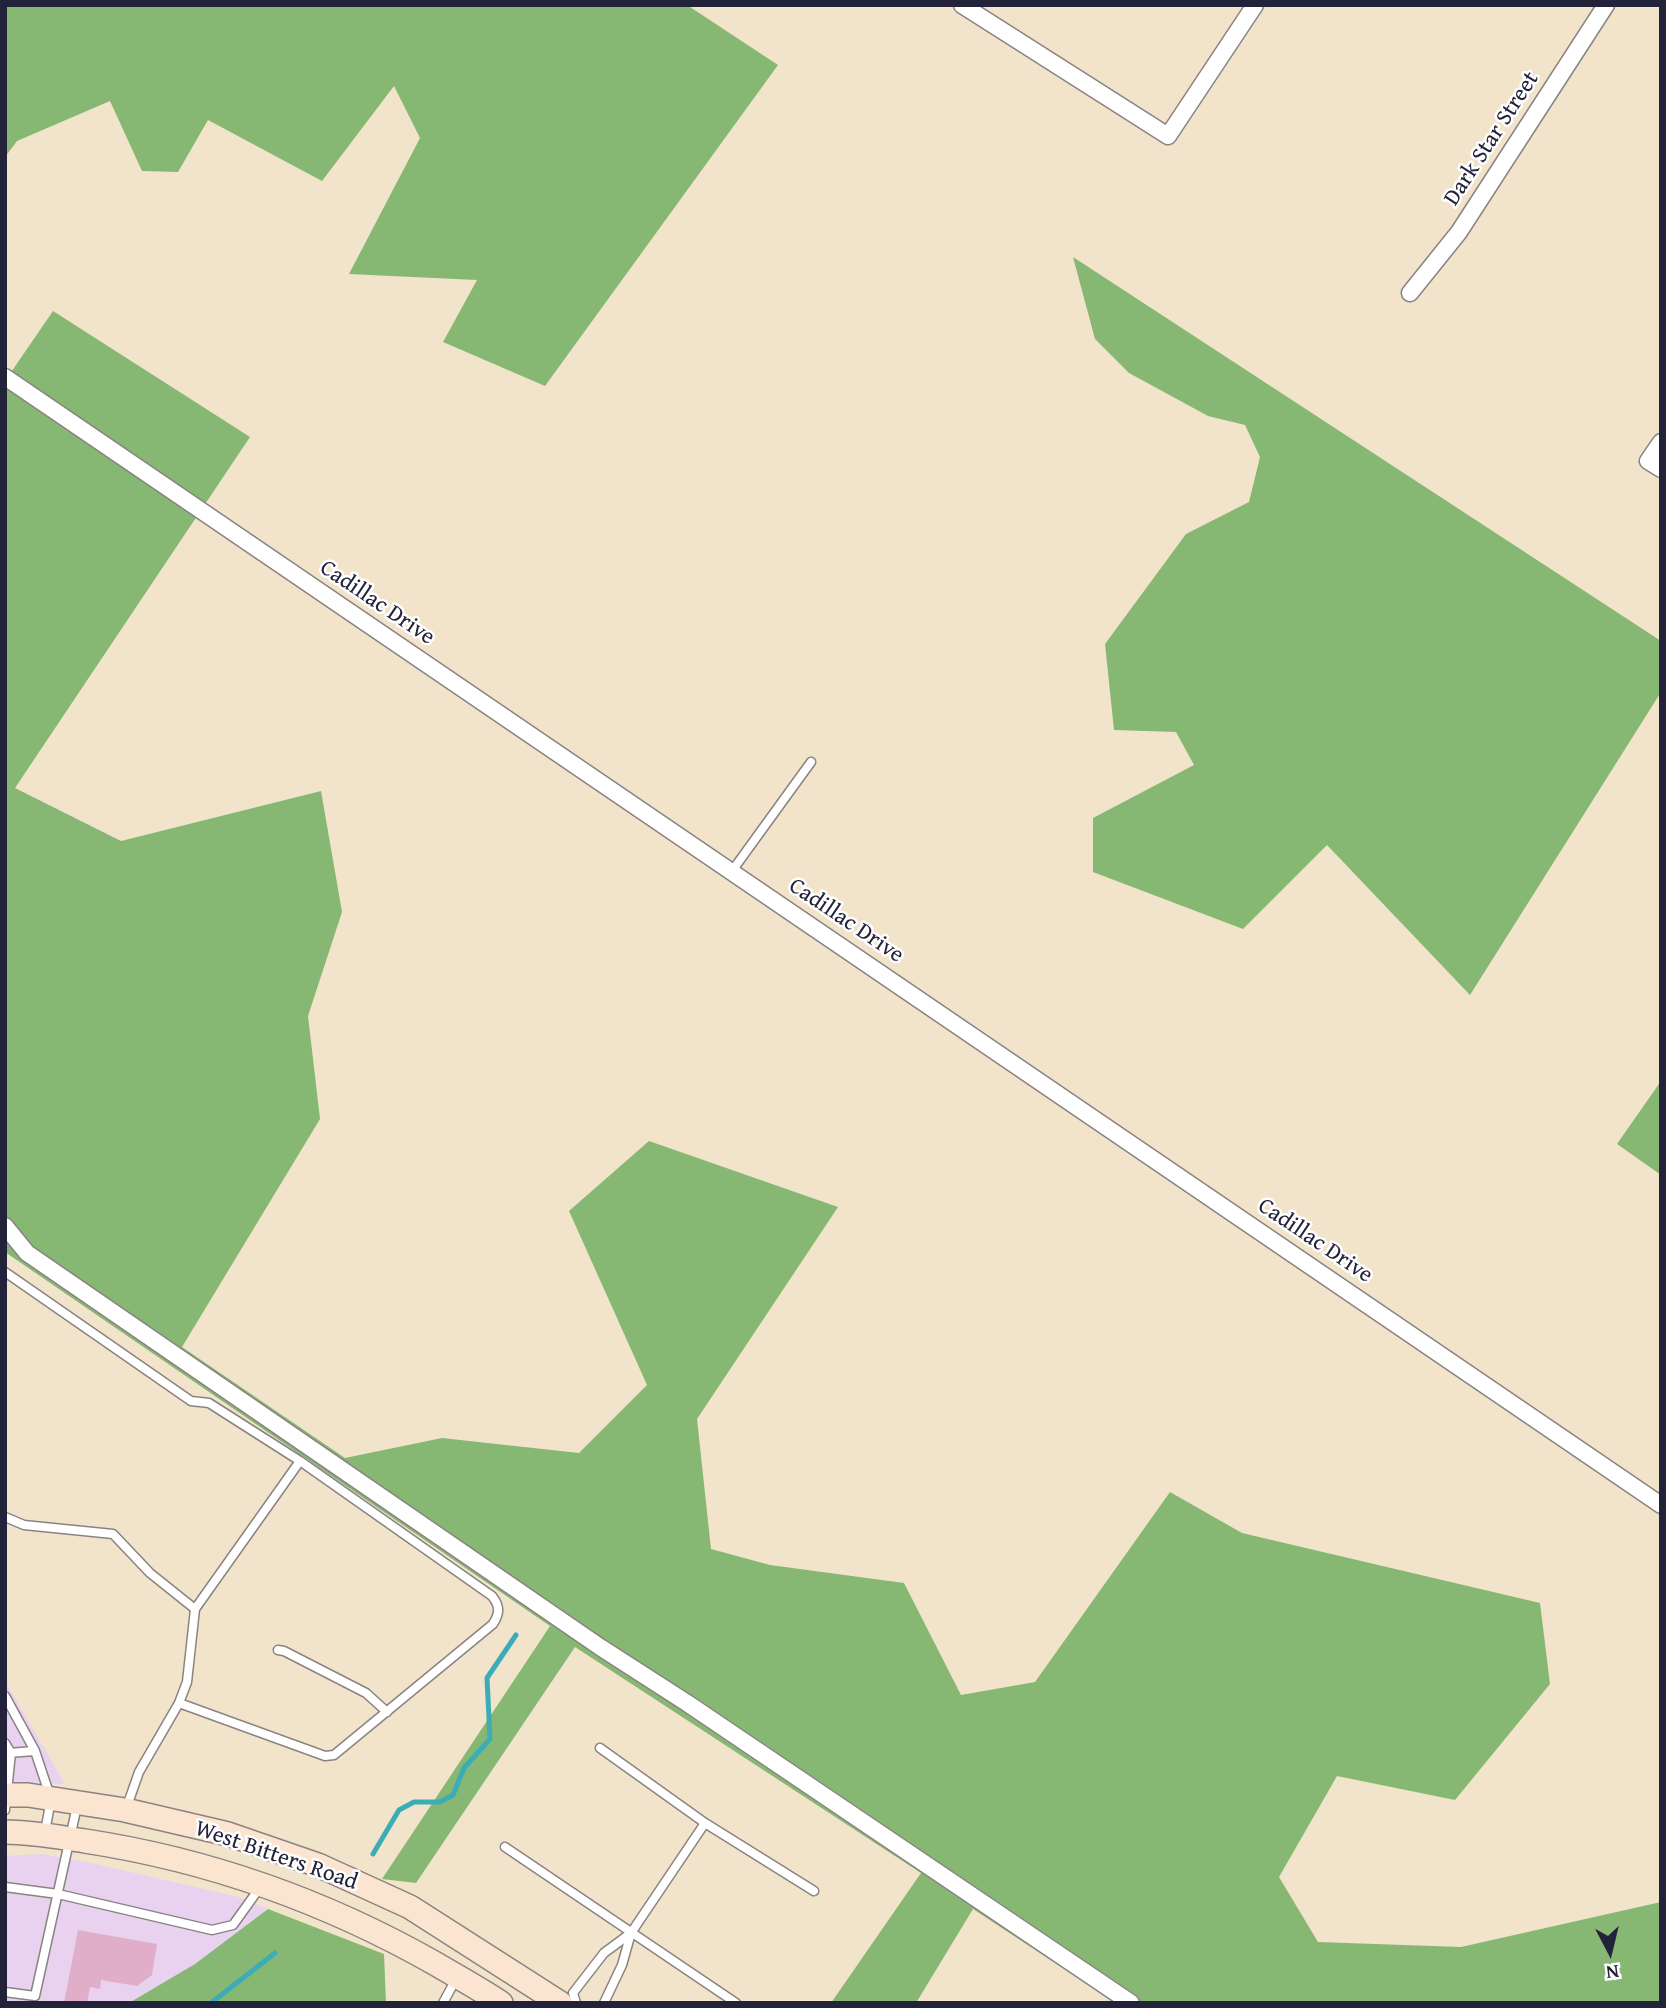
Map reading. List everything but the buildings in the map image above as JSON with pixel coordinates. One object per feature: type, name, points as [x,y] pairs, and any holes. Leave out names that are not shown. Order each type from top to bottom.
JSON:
[{"type":"main road","name":"West Bitters Road","points":[[6,1800],[28,1795],[125,1810],[228,1834],[318,1865],[410,1907],[560,2003]]},
{"type":"main road","name":"West Bitters Road","points":[[5,1832],[118,1846],[218,1870],[304,1899],[393,1940],[501,2003]]},
{"type":"street","points":[[962,5],[1168,136],[1255,5]]},
{"type":"street","name":"Dark Star Street","points":[[1410,293],[1459,232],[1606,5]]},
{"type":"street","name":"Cadillac Drive","points":[[5,377],[1661,1505]]},
{"type":"street","points":[[1655,465],[1661,442]]},
{"type":"street","points":[[5,1226],[27,1253],[38,1261],[600,1647],[1131,2003]]},
{"type":"lane","points":[[732,871],[811,762]]},
{"type":"lane","points":[[5,1272],[191,1401],[209,1403],[300,1461],[492,1596],[499,1604],[499,1612],[493,1624],[334,1755],[326,1756],[179,1703]]},
{"type":"lane","points":[[125,1810],[139,1772],[179,1703],[187,1682],[195,1609],[300,1461]]},
{"type":"lane","points":[[5,1517],[24,1525],[113,1534],[150,1573],[195,1609]]},
{"type":"lane","points":[[278,1650],[366,1693],[387,1712]]},
{"type":"lane","points":[[5,1696],[35,1751],[51,1799],[44,1835]]},
{"type":"lane","points":[[5,1743],[8,1754],[6,1800]]},
{"type":"lane","points":[[600,1748],[705,1823],[814,1891]]},
{"type":"lane","points":[[8,1754],[35,1751]]},
{"type":"lane","points":[[5,1993],[35,1996],[77,1803]]},
{"type":"lane","points":[[604,2003],[622,1965],[631,1933],[705,1823]]},
{"type":"lane","points":[[505,1847],[736,2003]]},
{"type":"lane","points":[[5,1887],[58,1894],[212,1930],[233,1925],[262,1885]]},
{"type":"lane","points":[[576,2003],[573,1993],[604,1953],[631,1933]]},
{"type":"lane","points":[[443,2003],[457,1976]]},
{"type":"shaded area","points":[[5,1681],[65,1784],[5,1783]]},
{"type":"shaded area","points":[[42,1854],[239,1897],[268,1909],[156,2003],[5,2003],[5,1856]]},
{"type":"green space","points":[[5,5],[687,5],[778,65],[545,386],[443,342],[477,280],[349,274],[420,138],[394,86],[322,181],[208,120],[178,172],[142,171],[110,101],[17,141],[5,157]]},
{"type":"green space","points":[[1073,257],[1661,641],[1661,692],[1470,995],[1327,845],[1243,929],[1093,872],[1093,818],[1194,765],[1176,732],[1114,730],[1105,644],[1186,534],[1249,502],[1260,457],[1245,425],[1208,416],[1129,373],[1095,339]]},
{"type":"green space","points":[[53,311],[250,437],[15,788],[121,841],[321,791],[342,912],[308,1016],[320,1119],[182,1347],[345,1458],[442,1438],[579,1453],[647,1385],[569,1211],[649,1141],[838,1207],[697,1419],[711,1549],[770,1565],[904,1583],[961,1695],[1035,1682],[1170,1492],[1242,1533],[1540,1603],[1550,1684],[1455,1800],[1337,1776],[1279,1877],[1318,1942],[1461,1947],[1661,1902],[1661,2003],[1116,2003],[973,1909],[916,2003],[831,2003],[921,1873],[575,1647],[416,1883],[382,1879],[550,1626],[5,1252],[5,381]]},
{"type":"green space","points":[[1661,1081],[1661,1175],[1617,1144]]},
{"type":"green space","points":[[268,1909],[384,1954],[386,2003],[129,2003],[195,1964]]},
{"type":"waterway","points":[[373,1854],[399,1810],[414,1802],[440,1802],[453,1795],[464,1768],[490,1739],[487,1678],[516,1635]]},
{"type":"waterway","points":[[211,2003],[275,1953]]}]
